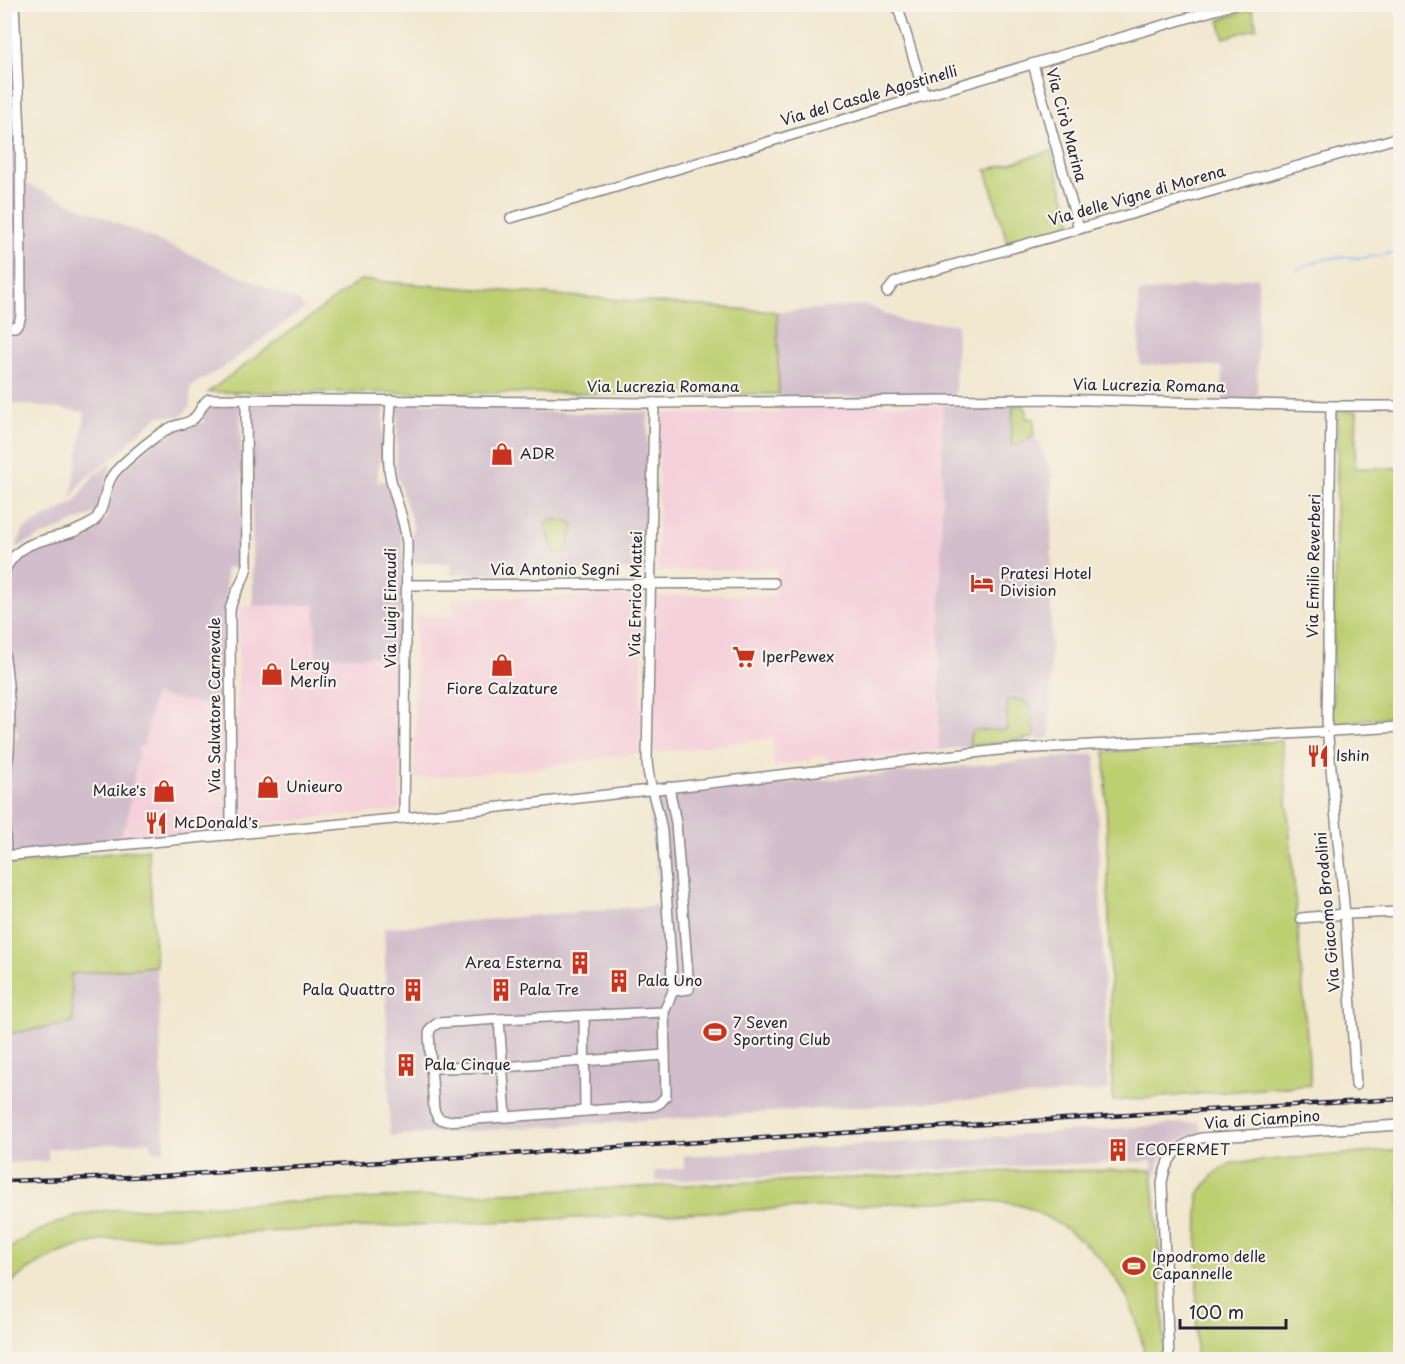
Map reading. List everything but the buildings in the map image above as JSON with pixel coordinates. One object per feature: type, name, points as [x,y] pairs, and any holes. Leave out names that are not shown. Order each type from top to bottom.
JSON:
[{"type":"street","points":[[4,327],[16,326],[21,316],[20,133],[14,4]]},
{"type":"street","points":[[897,4],[925,96]]},
{"type":"street","name":"Via del Casale Agostinelli","points":[[511,218],[1235,4]]},
{"type":"street","name":"Via Cirò Marina","points":[[1034,64],[1079,229]]},
{"type":"street","name":"Via delle Vigne di Morena","points":[[887,292],[896,282],[904,279],[1401,136]]},
{"type":"street","name":"Via Lucrezia Romana","points":[[4,571],[26,546],[74,531],[93,521],[100,513],[108,484],[115,471],[162,432],[194,418],[205,401],[209,399],[654,403],[1049,399],[1401,406]]},
{"type":"street","name":"Via Salvatore Carnevale","points":[[231,835],[230,610],[233,597],[247,566],[246,399]]},
{"type":"street","name":"Via Luigi Einaudi","points":[[392,400],[389,466],[406,535],[404,818]]},
{"type":"street","name":"Via Enrico Mattei","points":[[654,403],[647,753],[662,832],[673,991]]},
{"type":"street","name":"Via Emilio Reverberi","points":[[1327,732],[1331,406]]},
{"type":"street","name":"Via Antonio Segni","points":[[407,585],[774,583]]},
{"type":"street","points":[[4,652],[8,682],[9,724],[9,753],[4,784]]},
{"type":"street","points":[[4,795],[5,856],[404,818],[652,787],[669,787],[999,750],[1401,727]]},
{"type":"street","name":"Via Giacomo Brodolini","points":[[1327,732],[1345,914],[1356,1085]]},
{"type":"street","points":[[664,1012],[499,1019],[434,1025],[429,1034],[434,1112],[438,1118],[448,1121],[652,1106],[665,1098],[667,1093],[664,1012],[673,991],[689,989],[676,823],[669,787]]},
{"type":"street","points":[[1301,918],[1401,912]]},
{"type":"street","points":[[584,1015],[585,1111]]},
{"type":"street","points":[[499,1019],[506,1117]]},
{"type":"street","points":[[431,1068],[502,1067],[665,1055]]},
{"type":"street","points":[[1386,1126],[1401,1118]]},
{"type":"street","name":"Via di Ciampino","points":[[1168,1359],[1162,1187],[1165,1169],[1176,1151],[1201,1138],[1401,1125]]},
{"type":"shaded area","points":[[18,136],[24,183],[298,301],[305,308],[221,369],[190,386],[190,406],[180,417],[159,416],[117,455],[84,479],[71,499],[85,412],[5,402],[4,144]]},
{"type":"shaded area","points":[[1258,277],[1257,400],[1223,400],[1222,367],[1192,364],[1140,365],[1138,293]]},
{"type":"shaded area","points":[[866,305],[905,322],[957,324],[955,396],[779,397],[777,312]]},
{"type":"shaded area","points":[[240,402],[241,569],[226,567],[225,708],[154,695],[144,746],[139,746],[127,822],[115,843],[10,853],[9,774],[12,744],[19,735],[13,725],[12,668],[5,634],[4,587],[13,569],[27,548],[59,541],[106,520],[118,475],[169,430],[203,423],[207,405]]},
{"type":"shaded area","points":[[251,402],[385,406],[377,482],[386,481],[400,526],[403,555],[403,657],[316,656],[315,605],[253,606]]},
{"type":"shaded area","points":[[475,402],[476,407],[533,408],[533,412],[648,412],[646,570],[451,575],[452,563],[411,563],[413,524],[396,473],[398,404]]},
{"type":"shaded area","points":[[842,403],[943,405],[939,750],[830,763],[825,756],[812,757],[810,761],[773,766],[773,738],[653,753],[655,596],[775,596],[777,568],[657,571],[660,413],[780,413],[780,405]]},
{"type":"shaded area","points":[[943,405],[1012,405],[1041,447],[1052,475],[1050,738],[939,750]]},
{"type":"shaded area","points":[[113,461],[95,513],[16,547],[24,529],[75,502],[93,476]]},
{"type":"shaded area","points":[[643,595],[640,753],[527,769],[415,779],[415,615],[452,616],[453,598]]},
{"type":"shaded area","points":[[315,604],[316,656],[403,657],[400,810],[235,826],[239,606]]},
{"type":"shaded area","points":[[154,695],[228,709],[228,832],[115,843],[127,822],[139,746],[144,746]]},
{"type":"shaded area","points":[[1095,754],[1108,1091],[390,1136],[384,928],[661,905],[648,799],[696,792]]},
{"type":"shaded area","points":[[156,966],[165,1150],[154,1152],[150,1141],[48,1149],[48,1161],[5,1163],[5,1034],[73,1023],[71,974]]},
{"type":"shaded area","points":[[1199,1122],[1201,1133],[1185,1137],[1170,1147],[1160,1161],[1156,1176],[1153,1176],[1152,1161],[656,1181],[655,1171],[684,1168],[684,1156]]},
{"type":"green space","points":[[1252,9],[1257,28],[1224,38],[1219,20]]},
{"type":"green space","points":[[1051,151],[1073,226],[1008,245],[986,170]]},
{"type":"green space","points":[[360,280],[777,312],[779,394],[208,392]]},
{"type":"green space","points":[[1013,405],[1023,405],[1027,411],[1026,418],[1034,419],[1034,434],[1019,445],[1011,445]]},
{"type":"green space","points":[[1357,411],[1355,468],[1400,468],[1400,715],[1332,724],[1338,412]]},
{"type":"green space","points":[[551,520],[569,521],[574,526],[566,551],[563,553],[556,553],[553,549],[546,526]]},
{"type":"green space","points":[[1007,700],[1023,700],[1031,708],[1032,726],[1036,733],[1031,738],[970,746],[970,737],[976,730],[1007,730]]},
{"type":"green space","points":[[1282,741],[1311,1085],[1113,1101],[1105,752]]},
{"type":"green space","points":[[148,849],[156,966],[71,974],[73,1023],[5,1034],[5,865]]},
{"type":"green space","points":[[1400,1150],[1400,1359],[1196,1359],[1198,1195],[1213,1175],[1231,1163]]},
{"type":"green space","name":"Ippodromo delle Capannelle","points":[[1152,1170],[1160,1258],[1165,1359],[1145,1359],[1136,1319],[1119,1284],[1108,1268],[1080,1240],[1063,1227],[1030,1209],[1010,1203],[994,1202],[953,1201],[111,1239],[82,1245],[41,1262],[5,1288],[4,1252],[54,1224],[81,1215],[108,1210],[1008,1171]]},
{"type":"waterway","points":[[1296,270],[1327,259],[1367,258],[1400,251]]},
{"type":"railway","points":[[4,1181],[160,1176],[1400,1099]]},
{"type":"place","name":"ADR","points":[[502,454]]},
{"type":"place","name":"Pratesi Hotel Division","points":[[982,583]]},
{"type":"place","name":"IperPewex","points":[[744,657]]},
{"type":"place","name":"Fiore Calzature","points":[[502,665]]},
{"type":"place","name":"Leroy Merlin","points":[[272,674]]},
{"type":"place","name":"Ishin","points":[[1318,756]]},
{"type":"place","name":"Unieuro","points":[[268,787]]},
{"type":"place","name":"Maike's","points":[[164,791]]},
{"type":"place","name":"McDonald's","points":[[156,823]]},
{"type":"place","name":"Area Esterna","points":[[580,963]]},
{"type":"place","name":"Pala Uno","points":[[619,981]]},
{"type":"place","name":"Pala Quattro","points":[[413,990]]},
{"type":"place","name":"Pala Tre","points":[[501,990]]},
{"type":"place","name":"7 Seven Sporting Club","points":[[715,1032]]},
{"type":"place","name":"Pala Cinque","points":[[406,1065]]},
{"type":"place","name":"ECOFERMET","points":[[1118,1150]]},
{"type":"place","name":"Ippodromo delle Capannelle","points":[[1134,1266]]}]
